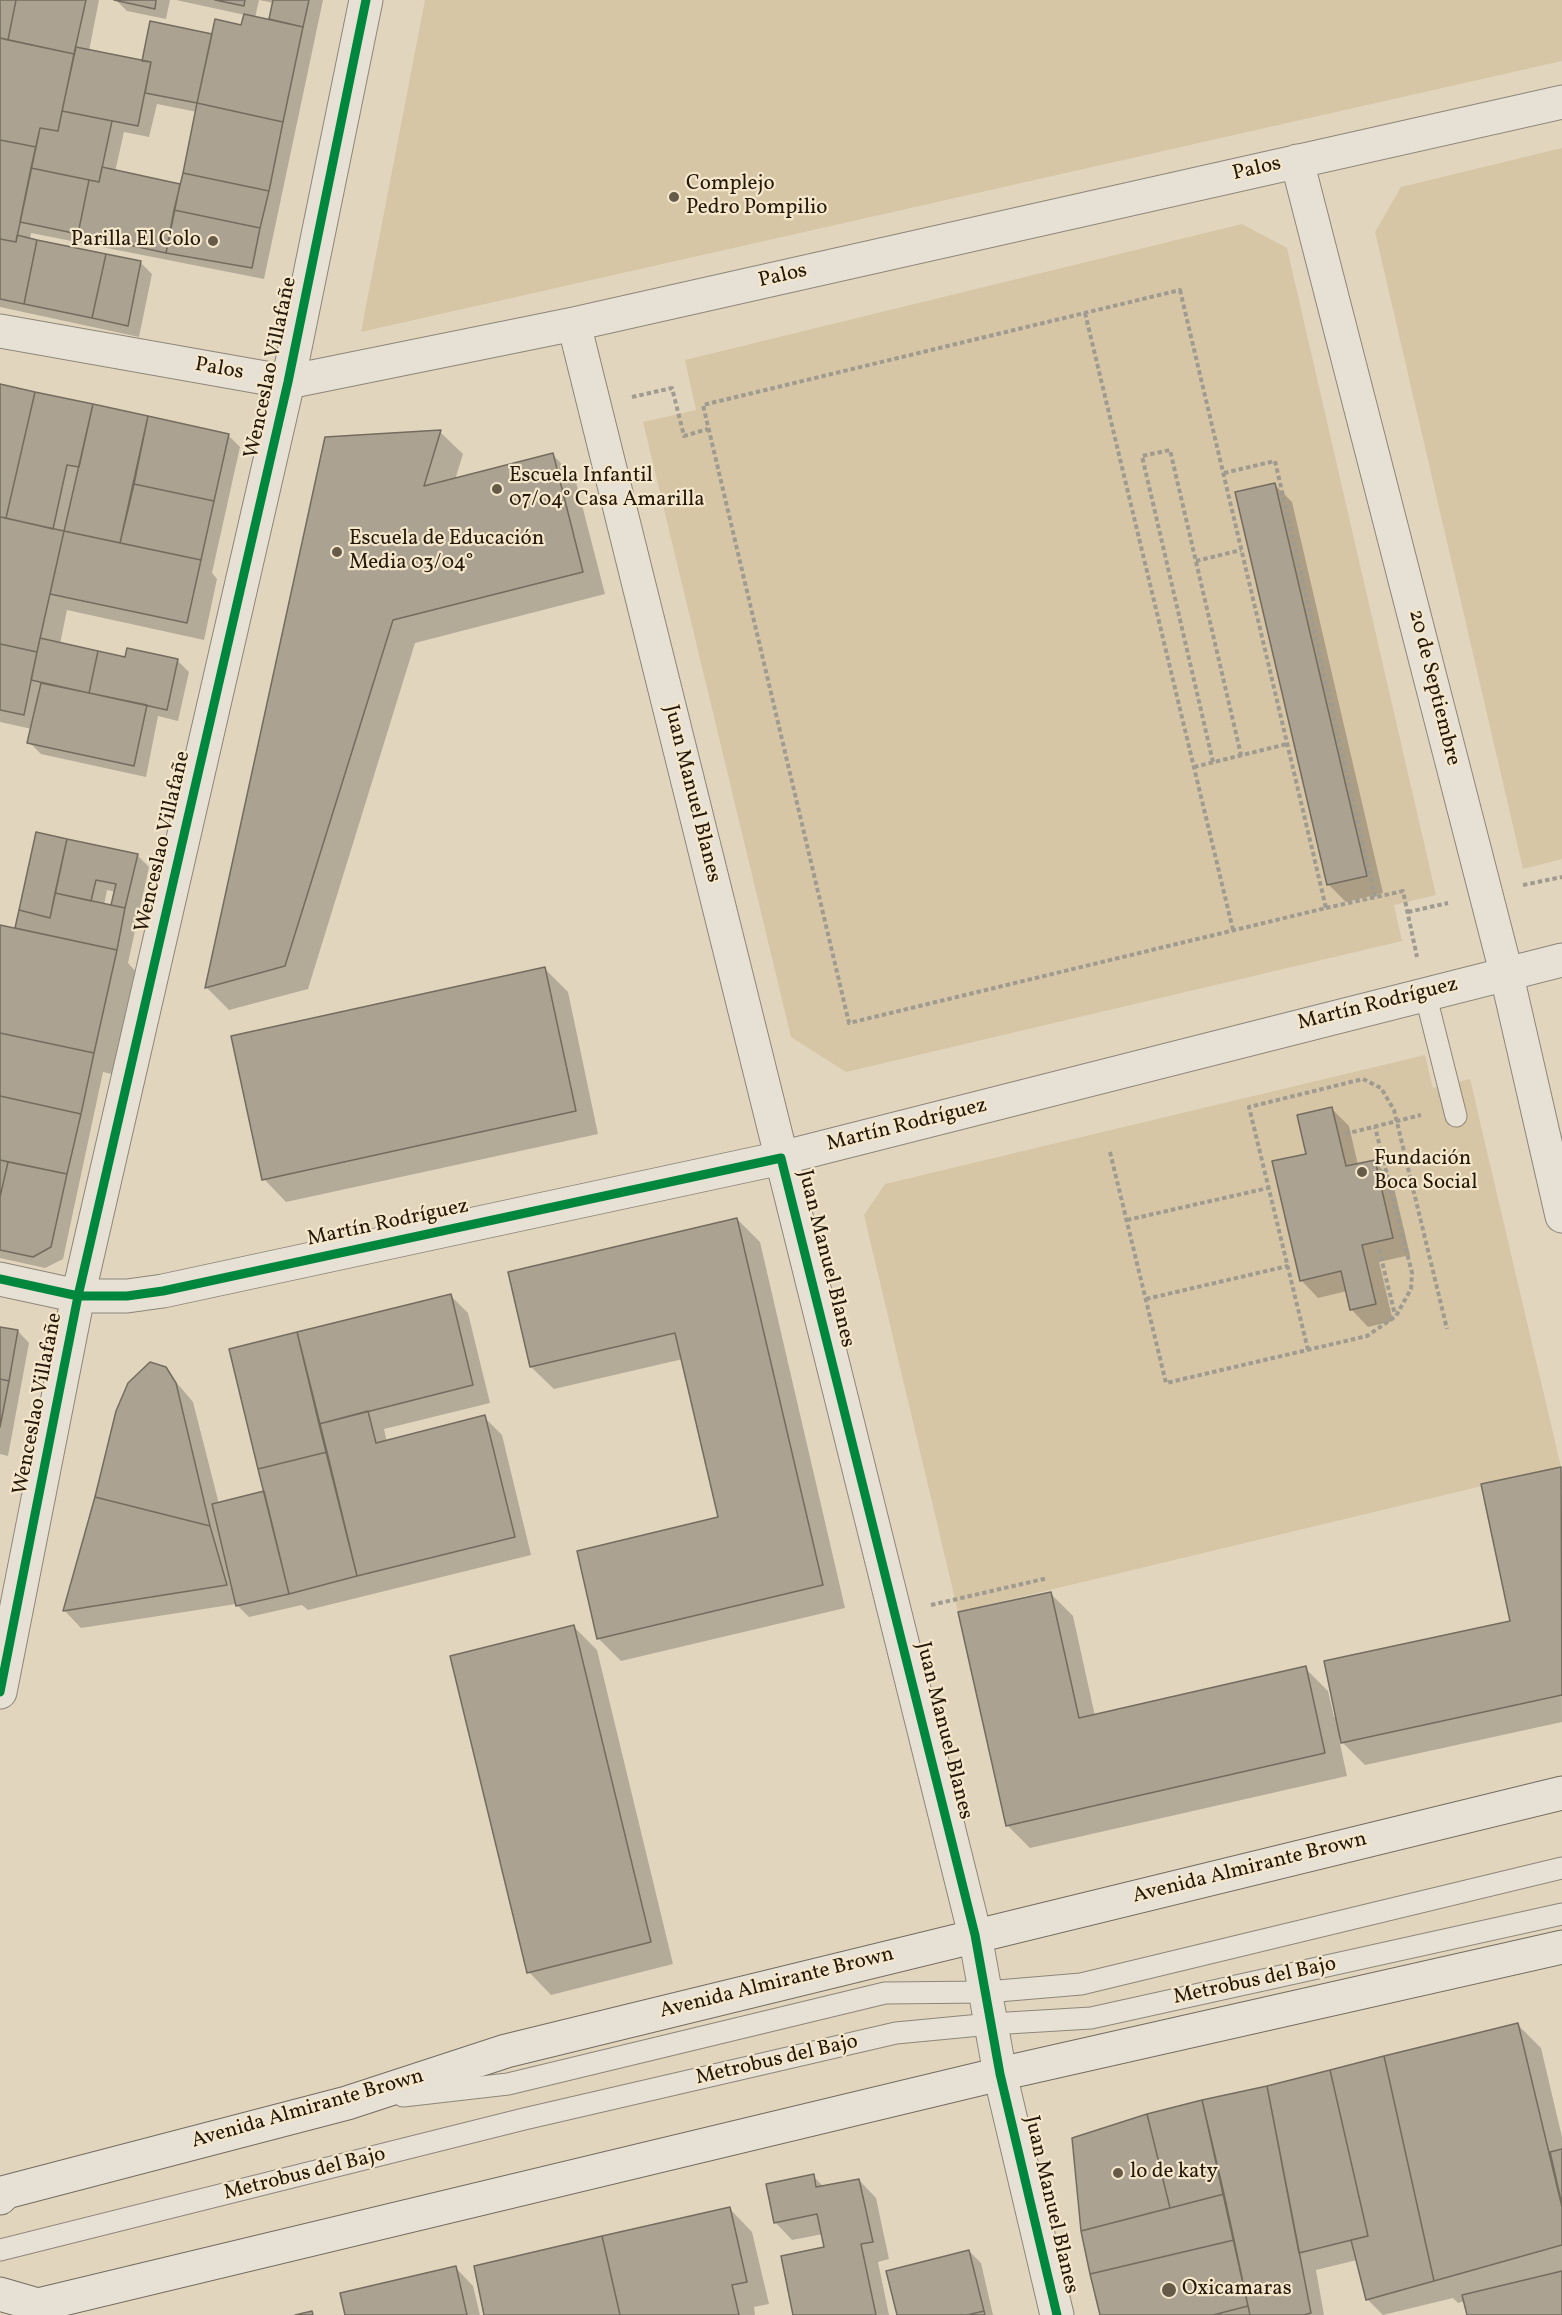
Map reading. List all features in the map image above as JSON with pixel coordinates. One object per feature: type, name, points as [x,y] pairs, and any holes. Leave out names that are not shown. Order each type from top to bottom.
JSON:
[{"type":"street","name":"Wenceslao Villafañe","points":[[0,1692],[78,1296],[288,382],[366,0]]},
{"type":"street","name":"Palos","points":[[0,331],[288,382],[573,324],[1562,102]]},
{"type":"street","name":"20 de Septiembre","points":[[1297,161],[1506,972],[1562,1216]]},
{"type":"street","name":"Juan Manuel Blanes","points":[[573,324],[975,1935],[1000,2074],[1057,2315]]},
{"type":"street","name":"Martín Rodríguez","points":[[0,1279],[78,1296],[127,1296],[163,1291],[781,1158],[1506,972],[1562,960]]},
{"type":"street","name":"Avenida Almirante Brown","points":[[0,2198],[6,2193],[347,2103],[506,2050],[1562,1793]]},
{"type":"street","points":[[0,2294],[38,2305],[1000,2074],[1562,1947]]},
{"type":"lane","points":[[1425,993],[1455,1111]]},
{"type":"lane","name":"Metrobus del Bajo","points":[[0,2250],[525,2119],[896,2033],[1081,1984],[1562,1868]]},
{"type":"lane","name":"Metrobus del Bajo","points":[[347,2103],[508,2084],[885,1993],[988,2008],[1091,2019],[1562,1914]]},
{"type":"path","points":[[1326,908],[1180,290],[703,405],[849,1023],[1402,891],[1425,993]]},
{"type":"path","points":[[1085,313],[1233,930]]},
{"type":"path","points":[[594,407],[672,388],[684,436],[708,429]]},
{"type":"path","points":[[1213,762],[1142,456],[1170,450],[1241,755]]},
{"type":"path","points":[[1224,473],[1275,461],[1376,897]]},
{"type":"path","points":[[1196,561],[1241,550]]},
{"type":"path","points":[[1194,767],[1287,744]]},
{"type":"path","points":[[1308,1350],[1249,1107],[1363,1079],[1372,1082],[1389,1097],[1397,1121],[1447,1329]]},
{"type":"path","points":[[1344,1134],[1397,1121],[1455,1111]]},
{"type":"path","points":[[1110,1152],[1166,1383],[1367,1336],[1396,1316],[1411,1289],[1412,1273],[1375,1127]]},
{"type":"path","points":[[1127,1220],[1268,1188]]},
{"type":"path","points":[[1379,1249],[1396,1316]]},
{"type":"path","points":[[1146,1299],[1287,1266]]},
{"type":"path","points":[[895,1613],[1048,1578]]},
{"type":"shaded area","name":"Complejo Pedro Pompilio","points":[[425,0],[1562,0],[1562,61],[361,332]]},
{"type":"shaded area","points":[[1562,148],[1562,859],[1523,869],[1375,232],[1401,187]]},
{"type":"shaded area","points":[[1242,224],[1287,248],[1436,895],[1394,905],[1402,941],[846,1072],[791,1037],[643,422],[696,410],[685,360]]},
{"type":"shaded area","points":[[1425,1055],[1433,1088],[1470,1079],[1561,1467],[958,1612],[864,1215],[885,1184]]},
{"type":"building","points":[[0,0],[16,0],[8,40],[0,38]]},
{"type":"building","points":[[16,0],[86,0],[74,54],[8,40]]},
{"type":"building","points":[[114,0],[156,0],[155,9]]},
{"type":"building","points":[[215,0],[245,0],[244,6]]},
{"type":"building","points":[[273,0],[309,0],[303,27],[269,19]]},
{"type":"building","points":[[244,14],[303,27],[283,122],[197,103],[215,19],[241,25]]},
{"type":"building","points":[[150,21],[212,34],[197,103],[145,93],[151,62],[142,61]]},
{"type":"building","points":[[0,38],[74,54],[58,131],[40,128],[36,147],[0,140]]},
{"type":"building","points":[[76,47],[151,62],[138,126],[62,111]]},
{"type":"building","points":[[197,103],[283,122],[269,191],[183,173]]},
{"type":"building","points":[[62,111],[112,121],[99,182],[31,168],[40,128],[58,131]]},
{"type":"building","points":[[0,140],[36,147],[16,242],[0,239]]},
{"type":"building","points":[[102,167],[180,184],[166,253],[78,234],[89,180],[99,182]]},
{"type":"building","points":[[31,168],[89,180],[78,234],[20,222]]},
{"type":"building","points":[[183,173],[269,191],[260,228],[174,210]]},
{"type":"building","name":"Parilla El Colo","points":[[174,210],[260,228],[252,268],[166,253]]},
{"type":"building","points":[[17,235],[37,240],[24,304],[0,299],[0,239],[16,242]]},
{"type":"building","points":[[37,240],[106,254],[92,318],[24,304]]},
{"type":"building","points":[[106,254],[141,261],[128,326],[92,318]]},
{"type":"building","points":[[0,384],[35,392],[6,518],[0,517]]},
{"type":"building","points":[[35,392],[93,404],[79,467],[67,465],[53,529],[6,518]]},
{"type":"building","points":[[93,404],[148,416],[120,543],[64,531]]},
{"type":"building","points":[[148,416],[229,434],[214,501],[134,484]]},
{"type":"building","points":[[441,430],[424,486],[553,453],[583,572],[393,620],[285,966],[205,988],[325,437]]},
{"type":"building","points":[[1275,483],[1367,876],[1327,885],[1235,492]]},
{"type":"building","points":[[134,484],[214,501],[201,560],[120,543]]},
{"type":"building","points":[[0,517],[64,531],[37,652],[0,644]]},
{"type":"building","points":[[64,531],[201,560],[187,623],[50,594]]},
{"type":"building","points":[[40,638],[98,651],[89,693],[31,680]]},
{"type":"building","points":[[0,644],[37,652],[24,715],[0,710]]},
{"type":"building","points":[[127,648],[178,659],[167,710],[89,693],[98,651],[125,657]]},
{"type":"building","points":[[41,683],[147,705],[134,766],[27,743]]},
{"type":"building","points":[[36,832],[67,839],[50,918],[19,910]]},
{"type":"building","points":[[67,839],[138,854],[125,908],[111,905],[116,884],[96,880],[91,901],[55,893]]},
{"type":"building","points":[[55,893],[125,908],[117,950],[15,928],[19,910],[50,918]]},
{"type":"building","points":[[0,925],[117,950],[94,1053],[0,1033]]},
{"type":"building","points":[[545,967],[576,1111],[262,1180],[231,1036]]},
{"type":"building","points":[[0,1033],[94,1053],[81,1114],[0,1096]]},
{"type":"building","points":[[0,1096],[81,1114],[67,1174],[0,1160]]},
{"type":"building","points":[[1332,1107],[1346,1166],[1375,1160],[1393,1238],[1362,1245],[1376,1304],[1350,1310],[1341,1271],[1300,1281],[1272,1161],[1306,1154],[1297,1115]]},
{"type":"building","points":[[0,1160],[8,1162],[0,1197]]},
{"type":"building","points":[[8,1162],[67,1174],[51,1247],[33,1257],[0,1250],[0,1197]]},
{"type":"building","points":[[737,1218],[823,1585],[597,1639],[577,1551],[718,1517],[675,1333],[530,1367],[508,1272]]},
{"type":"building","points":[[451,1294],[473,1385],[319,1424],[297,1332]]},
{"type":"building","points":[[0,1327],[18,1330],[9,1381],[0,1379]]},
{"type":"building","points":[[297,1332],[327,1452],[258,1469],[229,1349]]},
{"type":"building","points":[[150,1362],[166,1367],[176,1383],[210,1526],[95,1497],[116,1411],[128,1383]]},
{"type":"building","points":[[0,1379],[9,1381],[0,1427]]},
{"type":"building","points":[[368,1411],[376,1443],[485,1415],[515,1537],[357,1576],[319,1424]]},
{"type":"building","points":[[327,1452],[357,1576],[289,1594],[258,1469]]},
{"type":"building","points":[[1561,1467],[1562,1695],[1341,1743],[1324,1661],[1510,1621],[1481,1484]]},
{"type":"building","points":[[264,1491],[289,1594],[236,1606],[212,1504]]},
{"type":"building","points":[[95,1497],[210,1526],[227,1585],[63,1611]]},
{"type":"building","points":[[1051,1592],[1079,1718],[1306,1666],[1325,1753],[1006,1826],[958,1612]]},
{"type":"building","points":[[574,1625],[651,1942],[527,1973],[450,1656]]},
{"type":"building","points":[[1518,2023],[1562,2207],[1562,2245],[1434,2281],[1384,2056]]},
{"type":"building","points":[[1384,2056],[1434,2281],[1366,2300],[1351,2240],[1368,2236],[1330,2070]]},
{"type":"building","points":[[1330,2070],[1368,2236],[1299,2253],[1267,2086]]},
{"type":"building","points":[[1267,2086],[1311,2313],[1304,2315],[1250,2315],[1202,2100]]},
{"type":"building","points":[[1202,2100],[1224,2194],[1170,2208],[1147,2114]]},
{"type":"building","name":"lo de katy","points":[[1147,2114],[1170,2208],[1081,2231],[1072,2138]]},
{"type":"building","points":[[1562,2149],[1562,2205],[1550,2152]]},
{"type":"building","points":[[814,2174],[816,2187],[859,2179],[873,2242],[861,2244],[876,2315],[793,2315],[781,2256],[824,2247],[817,2214],[774,2223],[766,2184]]},
{"type":"building","points":[[1224,2194],[1234,2240],[1090,2274],[1081,2231]]},
{"type":"building","points":[[730,2207],[747,2282],[732,2285],[739,2315],[620,2315],[602,2236]]},
{"type":"building","points":[[602,2236],[620,2315],[484,2315],[474,2266]]},
{"type":"building","name":"Oxicamaras","points":[[1234,2240],[1248,2306],[1213,2315],[1100,2315],[1090,2274]]},
{"type":"building","points":[[969,2250],[984,2311],[967,2315],[897,2315],[886,2271]]},
{"type":"building","points":[[456,2266],[467,2315],[345,2315],[340,2293]]},
{"type":"building","points":[[1562,2271],[1562,2315],[1467,2315],[1462,2295]]},
{"type":"building","points":[[1248,2306],[1250,2315],[1213,2315]]},
{"type":"building","points":[[312,2311],[313,2315],[295,2315]]},
{"type":"building","points":[[984,2311],[985,2315],[967,2315]]},
{"type":"cycle path","points":[[0,1692],[78,1296],[288,382],[366,0]]},
{"type":"cycle path","points":[[0,1279],[78,1296],[127,1296],[163,1291],[781,1158],[975,1935],[1000,2074],[1057,2315]]},
{"type":"place","name":"Complejo Pedro Pompilio","points":[[674,197]]},
{"type":"place","name":"Parilla El Colo","points":[[213,241]]},
{"type":"place","name":"Escuela Infantil 07/04° Casa Amarilla","points":[[497,489]]},
{"type":"place","name":"Escuela de Educación Media 03/04°","points":[[337,552]]},
{"type":"place","name":"Fundación Boca Social","points":[[1362,1172]]},
{"type":"place","name":"lo de katy","points":[[1118,2173]]},
{"type":"place","name":"Oxicamaras","points":[[1169,2290]]}]
